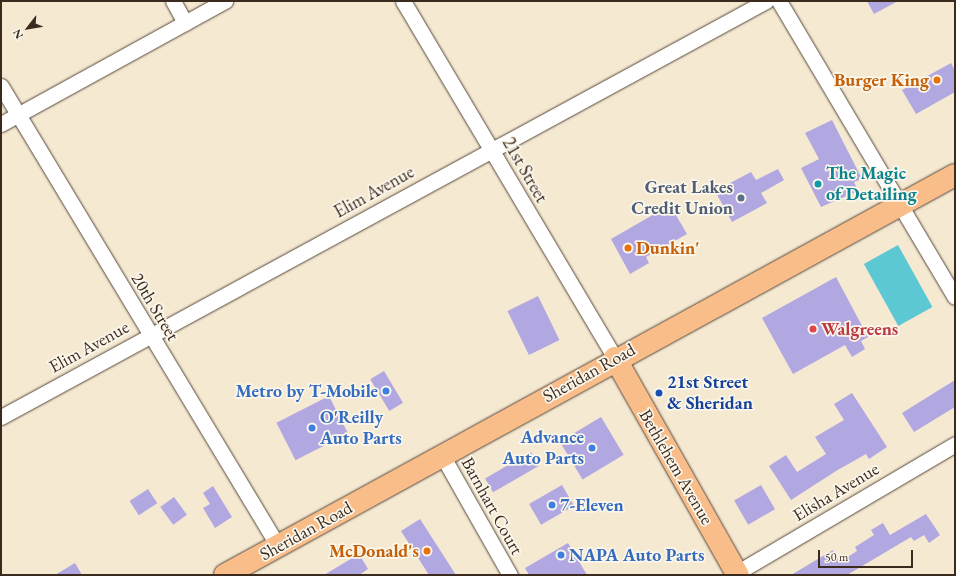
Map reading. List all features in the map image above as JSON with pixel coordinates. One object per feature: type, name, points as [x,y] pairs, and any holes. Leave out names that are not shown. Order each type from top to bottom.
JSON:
[{"type":"main road","name":"Sheridan Road","points":[[224,575],[615,358],[955,175]]},
{"type":"main road","name":"Bethlehem Avenue","points":[[615,358],[736,574]]},
{"type":"street","points":[[173,1],[185,23]]},
{"type":"street","points":[[1,124],[225,1]]},
{"type":"street","name":"21st Street","points":[[403,1],[615,358]]},
{"type":"street","name":"Elim Avenue","points":[[1,418],[766,1]]},
{"type":"street","points":[[779,1],[955,297]]},
{"type":"street","name":"20th Street","points":[[1,86],[149,336],[278,546]]},
{"type":"street","name":"Elisha Avenue","points":[[736,574],[955,444]]},
{"type":"street","name":"Barnhart Court","points":[[442,455],[510,575]]},
{"type":"water","points":[[898,245],[932,307],[898,326],[864,264]]},
{"type":"building","points":[[867,1],[898,1],[874,14]]},
{"type":"building","name":"Burger King","points":[[951,63],[955,71],[955,92],[916,114],[902,90]]},
{"type":"building","points":[[832,120],[862,179],[854,182],[858,191],[821,207],[801,168],[819,159],[805,133]]},
{"type":"building","name":"Great Lakes Credit Union","points":[[778,169],[784,180],[761,193],[767,203],[732,222],[715,191],[751,172],[756,180]]},
{"type":"building","points":[[670,205],[687,234],[646,257],[649,263],[630,274],[611,239]]},
{"type":"building","name":"Walgreens","points":[[836,277],[868,337],[861,341],[865,349],[852,357],[845,345],[793,374],[762,318]]},
{"type":"building","points":[[538,296],[559,340],[529,355],[507,311]]},
{"type":"building","name":"Metro by T-Mobile","points":[[384,371],[403,403],[389,411],[370,379]]},
{"type":"building","points":[[955,380],[955,407],[914,432],[902,413]]},
{"type":"building","points":[[852,393],[887,447],[869,459],[866,454],[791,500],[769,466],[786,455],[797,472],[826,454],[815,437],[844,420],[834,404]]},
{"type":"building","name":"O'Reilly Auto Parts","points":[[329,396],[348,433],[295,460],[276,423]]},
{"type":"building","name":"Advance Auto Parts","points":[[601,417],[624,455],[583,479],[560,442]]},
{"type":"building","name":"7-Eleven","points":[[531,452],[539,466],[493,492],[485,479]]},
{"type":"building","name":"7-Eleven","points":[[562,485],[574,506],[541,525],[529,504]]},
{"type":"building","points":[[761,485],[775,509],[748,525],[734,501]]},
{"type":"building","points":[[213,486],[232,517],[215,528],[203,508],[210,504],[203,493]]},
{"type":"building","points":[[148,489],[157,503],[139,515],[130,501]]},
{"type":"building","points":[[174,497],[187,515],[173,525],[160,507]]},
{"type":"building","points":[[926,514],[940,535],[929,543],[924,535],[914,541],[911,537],[847,575],[791,575],[833,550],[840,562],[857,551],[855,547],[874,535],[871,530],[883,523],[890,535]]},
{"type":"building","name":"McDonald's","points":[[420,519],[456,575],[429,575],[401,531]]},
{"type":"building","name":"NAPA Auto Parts","points":[[568,543],[587,575],[529,575],[525,568]]},
{"type":"building","points":[[359,554],[368,569],[359,575],[324,575]]},
{"type":"building","points":[[75,563],[82,575],[55,575]]},
{"type":"place","name":"Burger King","points":[[937,80]]},
{"type":"place","name":"The Magic of Detailing","points":[[818,184]]},
{"type":"place","name":"Great Lakes Credit Union","points":[[741,198]]},
{"type":"place","name":"Dunkin'","points":[[628,248]]},
{"type":"place","name":"Walgreens","points":[[813,329]]},
{"type":"place","name":"Metro by T-Mobile","points":[[386,391]]},
{"type":"place","name":"21st Street & Sheridan","points":[[659,393]]},
{"type":"place","name":"O'Reilly Auto Parts","points":[[312,428]]},
{"type":"place","name":"Advance Auto Parts","points":[[592,448]]},
{"type":"place","name":"7-Eleven","points":[[552,505]]},
{"type":"place","name":"McDonald's","points":[[427,551]]},
{"type":"place","name":"NAPA Auto Parts","points":[[561,555]]}]
